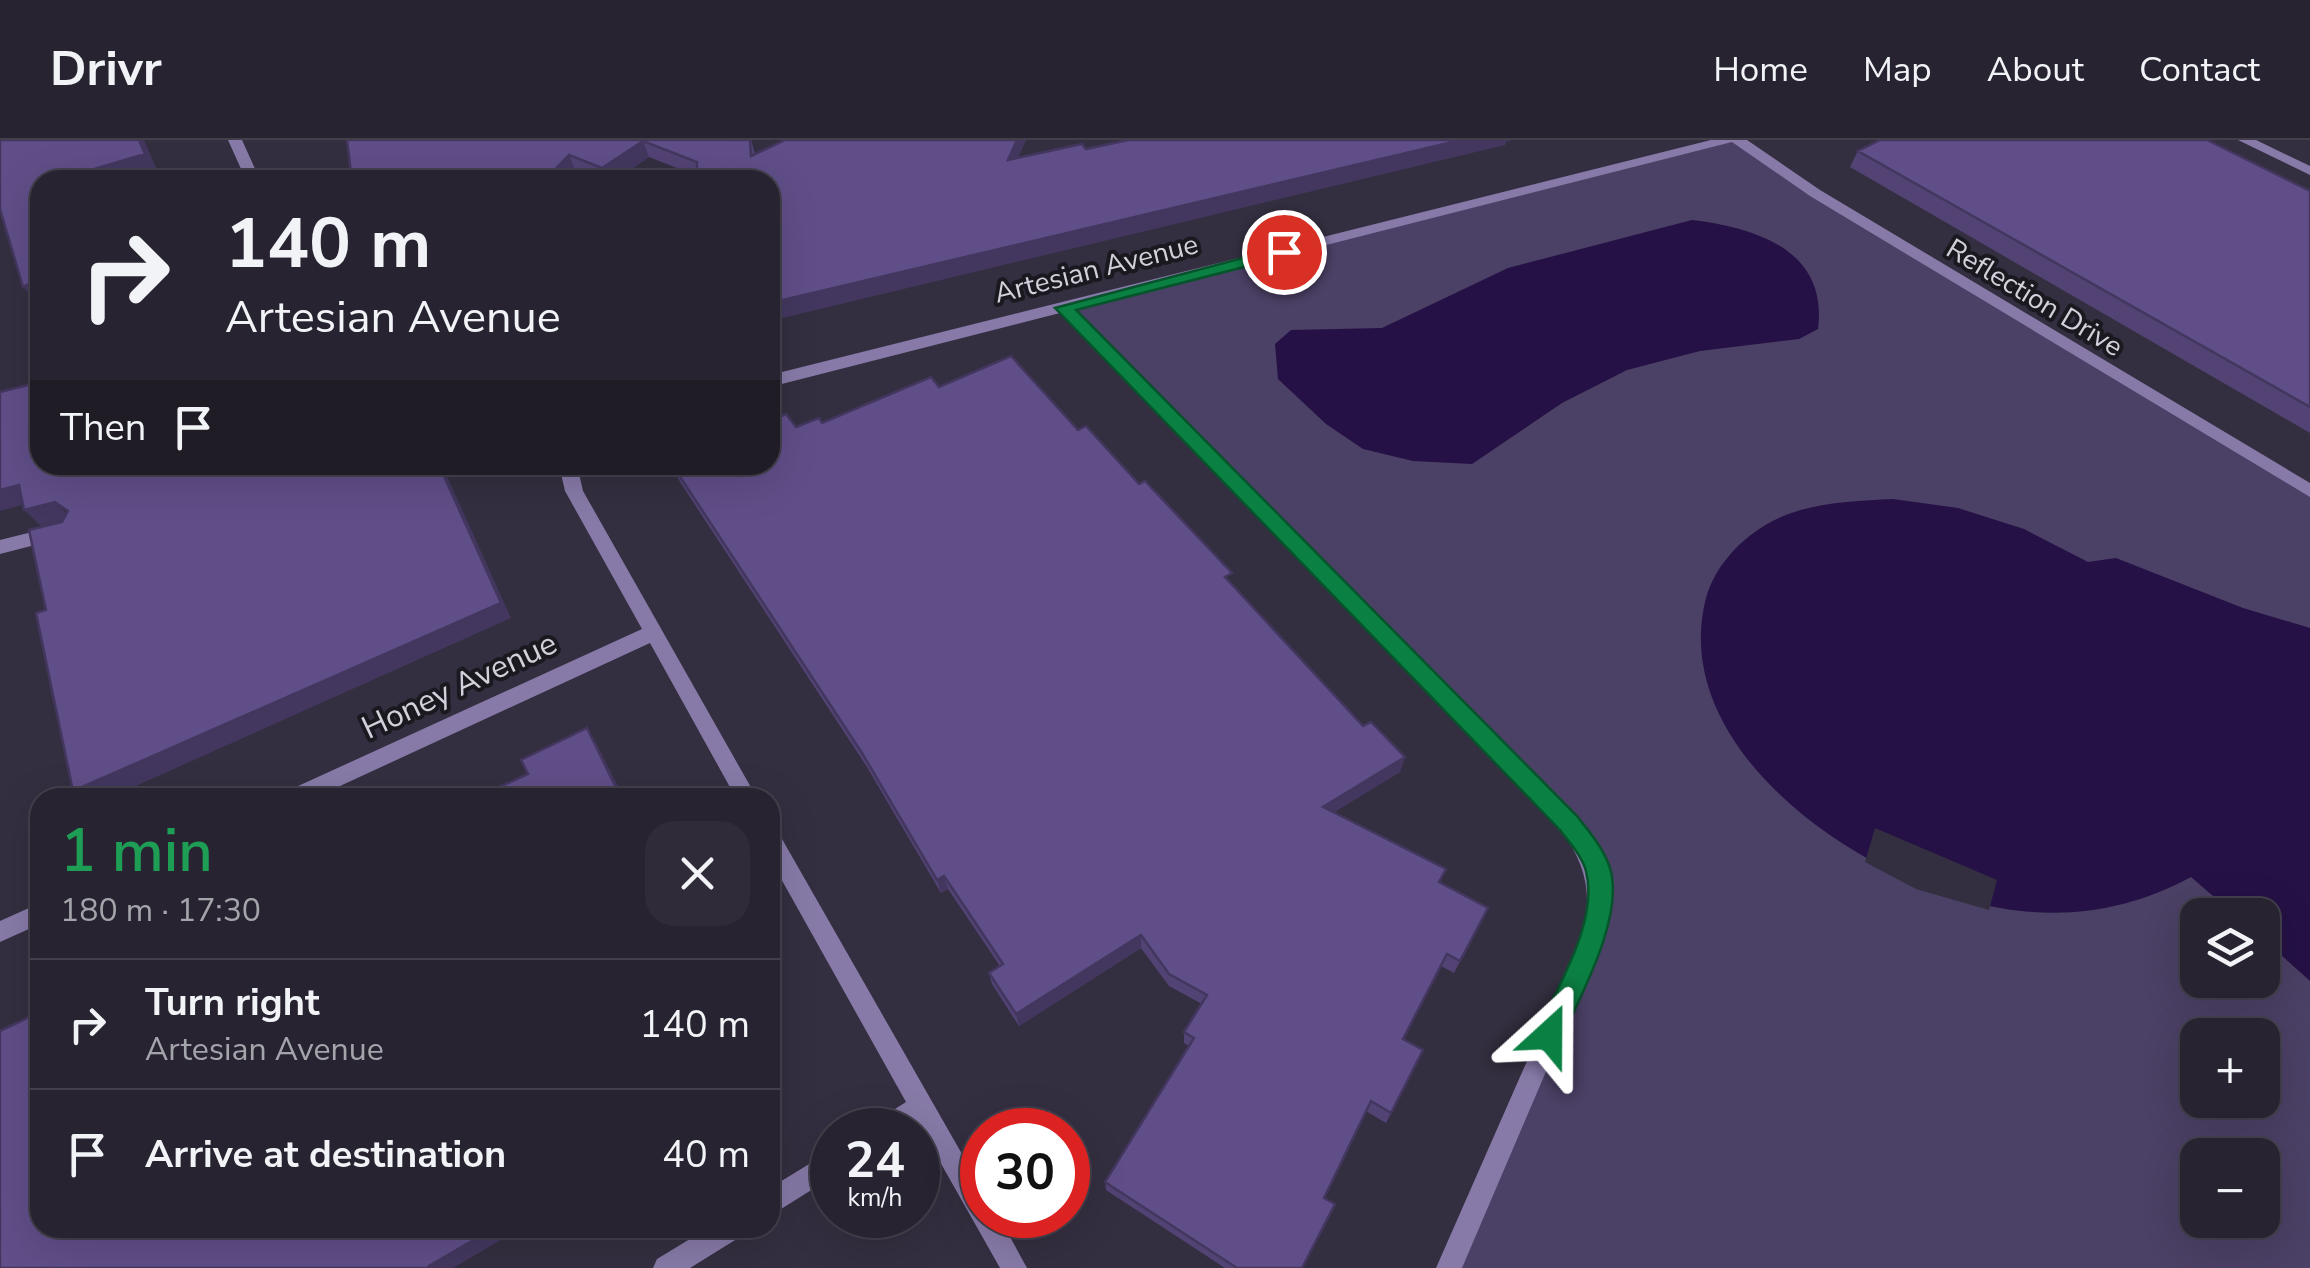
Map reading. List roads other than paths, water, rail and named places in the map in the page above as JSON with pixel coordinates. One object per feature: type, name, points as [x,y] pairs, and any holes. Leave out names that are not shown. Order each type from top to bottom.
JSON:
[{"type":"street","points":[[234,140],[248,170]]},
{"type":"street","name":"Artesian Avenue","points":[[780,379],[1727,140]]},
{"type":"street","name":"Reflection Drive","points":[[1738,140],[1814,194],[2310,491]]},
{"type":"street","points":[[2245,140],[2310,171]]},
{"type":"street","points":[[1064,308],[1569,823],[1598,870],[1601,904],[1592,936],[1448,1268]]},
{"type":"street","points":[[570,475],[574,491],[741,788]]},
{"type":"street","points":[[0,547],[72,529]]},
{"type":"street","name":"Honey Avenue","points":[[314,788],[654,632]]},
{"type":"street","points":[[780,856],[960,1174]]},
{"type":"street","points":[[0,932],[30,918]]},
{"type":"street","points":[[780,1197],[810,1177]]},
{"type":"street","points":[[666,1268],[715,1238]]},
{"type":"street","points":[[997,1238],[1014,1268]]}]
